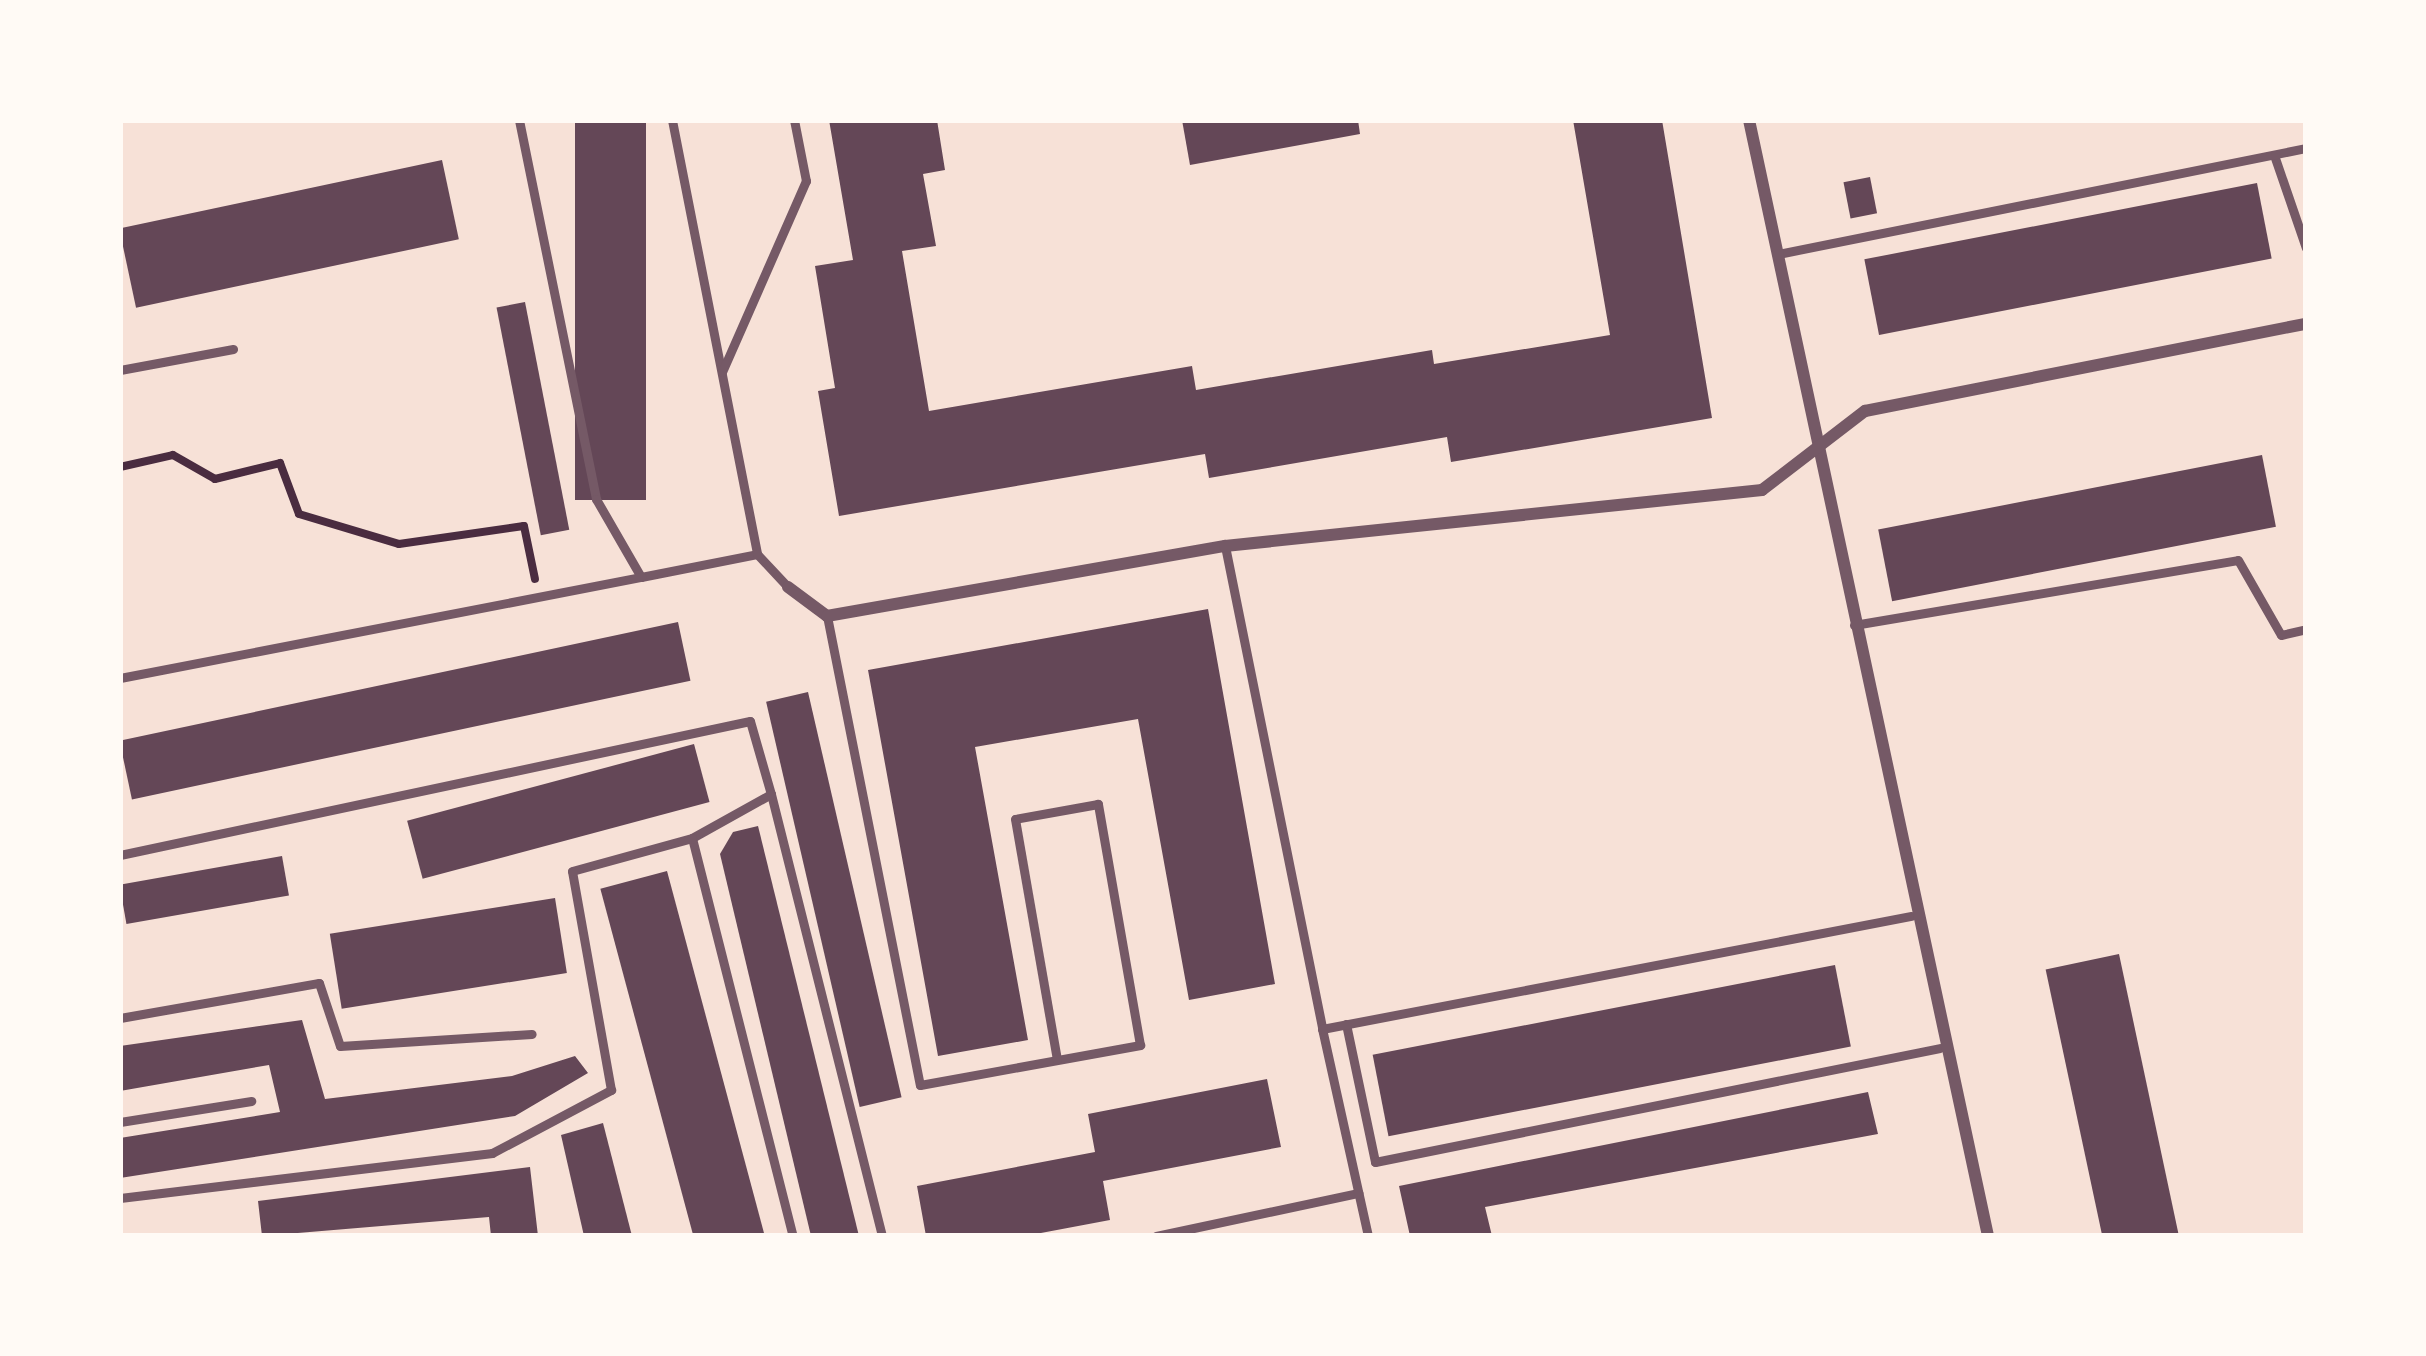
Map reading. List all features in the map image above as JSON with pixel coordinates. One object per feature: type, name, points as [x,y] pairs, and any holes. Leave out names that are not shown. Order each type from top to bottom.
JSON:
[{"type":"street","points":[[1748,120],[1820,444],[1911,916],[1988,1236]]},
{"type":"street","points":[[788,587],[827,616],[1226,546],[1762,490],[1865,411],[2306,324]]},
{"type":"lane","points":[[519,120],[596,499],[641,577]]},
{"type":"lane","points":[[672,120],[757,554],[788,587]]},
{"type":"lane","points":[[721,375],[806,181],[794,120]]},
{"type":"lane","points":[[1778,254],[2306,148]]},
{"type":"lane","points":[[2274,155],[2306,248]]},
{"type":"lane","points":[[120,370],[232,349]]},
{"type":"lane","points":[[1226,546],[1368,1236]]},
{"type":"lane","points":[[120,678],[757,554]]},
{"type":"lane","points":[[1854,625],[2237,560],[2282,635],[2306,629]]},
{"type":"lane","points":[[827,616],[920,1084],[1141,1045],[1099,804],[1015,819],[1057,1059]]},
{"type":"lane","points":[[120,855],[750,721],[882,1236]]},
{"type":"lane","points":[[120,1198],[492,1153],[611,1090],[572,871],[692,838],[771,794]]},
{"type":"lane","points":[[692,838],[793,1236]]},
{"type":"lane","points":[[1322,1029],[1911,916]]},
{"type":"lane","points":[[120,1018],[319,983],[340,1046],[532,1034]]},
{"type":"lane","points":[[1346,1024],[1375,1162],[1940,1048]]},
{"type":"lane","points":[[120,1122],[250,1101]]},
{"type":"lane","points":[[1156,1236],[1358,1193]]},
{"type":"path","points":[[120,467],[173,455],[215,479],[280,464],[299,514],[399,544],[524,526],[538,598]]},
{"type":"building","points":[[575,120],[646,120],[646,500],[575,500]]},
{"type":"building","points":[[829,120],[937,120],[945,170],[923,174],[936,246],[902,251],[929,411],[1192,366],[1196,390],[1432,350],[1434,364],[1610,335],[1573,120],[1662,120],[1712,418],[1451,462],[1447,437],[1209,478],[1205,454],[839,516],[818,391],[835,388],[815,266],[853,260]]},
{"type":"building","points":[[1182,120],[1358,120],[1360,134],[1190,165]]},
{"type":"building","points":[[442,160],[459,239],[136,308],[120,228]]},
{"type":"building","points":[[1870,177],[1877,213],[1851,218],[1843,182]]},
{"type":"building","points":[[2257,183],[2272,259],[1879,335],[1864,259]]},
{"type":"building","points":[[525,302],[569,530],[541,535],[497,308]]},
{"type":"building","points":[[2262,455],[2276,527],[1892,601],[1878,530]]},
{"type":"building","points":[[1208,609],[1275,984],[1189,1000],[1138,719],[975,747],[1028,1040],[938,1056],[868,670]]},
{"type":"building","points":[[678,622],[690,681],[132,799],[120,741]]},
{"type":"building","points":[[808,692],[902,1097],[860,1107],[766,702]]},
{"type":"building","points":[[694,744],[710,802],[423,879],[407,821]]},
{"type":"building","points":[[758,826],[859,1236],[811,1236],[720,854],[733,832]]},
{"type":"building","points":[[282,856],[289,895],[126,924],[120,885]]},
{"type":"building","points":[[667,871],[765,1235],[693,1236],[600,889]]},
{"type":"building","points":[[555,898],[567,973],[342,1009],[330,934]]},
{"type":"building","points":[[2119,954],[2179,1236],[2102,1236],[2046,970]]},
{"type":"building","points":[[1835,965],[1851,1046],[1388,1136],[1373,1055]]},
{"type":"building","points":[[302,1020],[325,1099],[512,1076],[575,1056],[588,1073],[515,1116],[120,1178],[120,1138],[280,1112],[269,1065],[120,1091],[120,1046]]},
{"type":"building","points":[[1267,1079],[1281,1147],[1103,1181],[1110,1220],[1025,1236],[926,1236],[917,1186],[1095,1152],[1088,1114]]},
{"type":"building","points":[[1868,1092],[1878,1134],[1485,1207],[1492,1236],[1410,1236],[1399,1186]]},
{"type":"building","points":[[603,1123],[632,1236],[584,1236],[561,1135]]},
{"type":"building","points":[[530,1167],[538,1236],[491,1236],[489,1217],[262,1236],[258,1201]]}]
